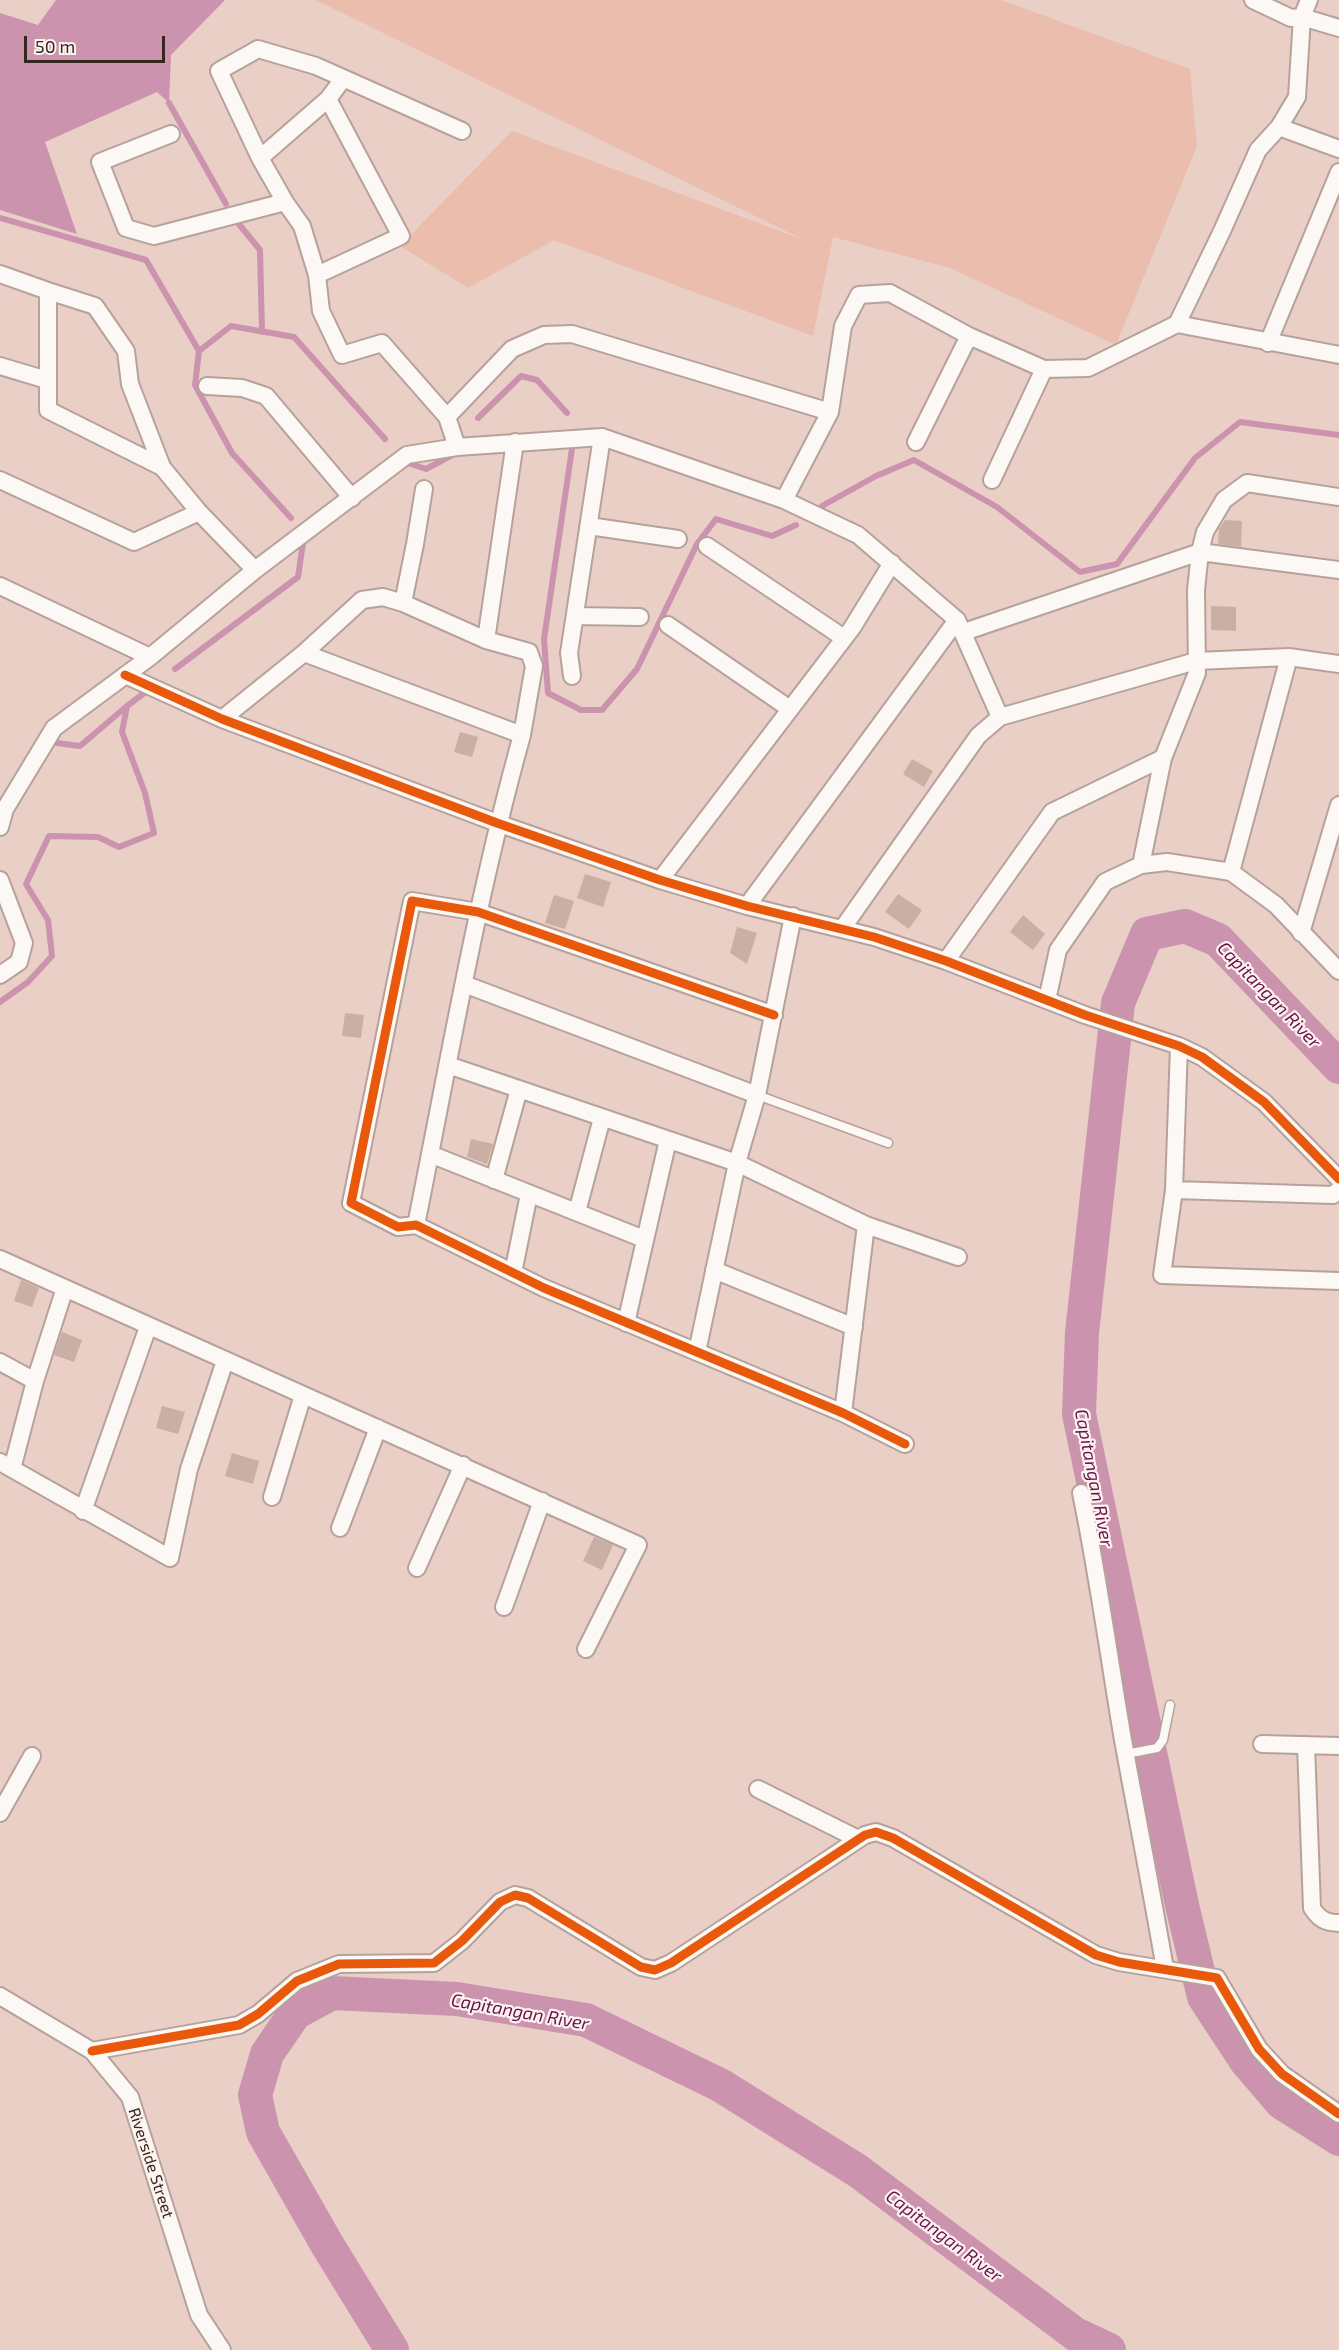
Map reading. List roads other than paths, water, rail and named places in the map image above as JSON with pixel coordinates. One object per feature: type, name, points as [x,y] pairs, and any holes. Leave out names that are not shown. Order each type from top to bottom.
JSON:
[{"type":"street","points":[[1253,0],[1292,18],[1302,17],[1339,28]]},
{"type":"street","points":[[1177,324],[1258,150],[1278,127],[1297,97],[1302,17],[1309,0]]},
{"type":"street","points":[[457,447],[447,417],[382,343],[342,355],[321,311],[317,275],[303,226],[285,202],[260,158],[219,71],[258,49],[315,66],[462,131]]},
{"type":"street","points":[[260,158],[328,99],[343,79]]},
{"type":"street","points":[[317,275],[401,236],[328,99]]},
{"type":"street","points":[[1278,127],[1339,149]]},
{"type":"street","points":[[171,134],[100,162],[126,228],[154,236],[285,202]]},
{"type":"street","points":[[1268,342],[1339,172]]},
{"type":"street","points":[[0,274],[95,306],[126,351],[130,384],[162,467],[199,512],[255,570]]},
{"type":"street","points":[[48,291],[48,410],[162,467]]},
{"type":"street","points":[[784,500],[830,412],[843,326],[859,295],[890,293],[969,336],[1044,369],[1088,368],[1177,324],[1339,355]]},
{"type":"street","points":[[447,417],[512,349],[544,335],[572,334],[830,412]]},
{"type":"street","points":[[916,442],[969,336]]},
{"type":"street","points":[[0,366],[47,380]]},
{"type":"street","points":[[992,480],[1044,369]]},
{"type":"street","points":[[207,386],[243,388],[266,396],[352,498]]},
{"type":"street","points":[[572,676],[569,653],[602,437]]},
{"type":"street","points":[[0,827],[5,809],[54,728],[150,657],[255,570],[407,455],[457,447],[602,437],[784,500],[858,535],[960,626],[1000,717]]},
{"type":"street","points":[[486,640],[515,442]]},
{"type":"street","points":[[0,480],[134,542],[199,512]]},
{"type":"street","points":[[1141,865],[1163,758],[1197,673],[1197,590],[1200,552],[1205,532],[1224,500],[1246,483],[1339,498]]},
{"type":"street","points":[[402,603],[424,489]]},
{"type":"street","points":[[589,526],[678,539]]},
{"type":"street","points":[[707,546],[844,638]]},
{"type":"street","points":[[747,906],[960,626],[1200,552],[1339,570]]},
{"type":"street","points":[[660,880],[844,638],[892,563]]},
{"type":"street","points":[[0,586],[150,657]]},
{"type":"street","points":[[222,719],[304,653],[362,600],[383,597],[486,640],[529,652],[534,666],[522,735],[497,823],[416,1225]]},
{"type":"street","points":[[575,616],[640,617]]},
{"type":"street","points":[[668,625],[790,709]]},
{"type":"street","points":[[304,653],[522,735]]},
{"type":"street","points":[[1231,872],[1289,657]]},
{"type":"street","points":[[842,929],[978,736],[1000,717],[1196,661],[1289,657],[1339,664]]},
{"type":"street","points":[[125,675],[222,719],[497,823],[660,880],[747,906],[842,929],[946,960],[1085,1015],[1179,1046],[1202,1057],[1264,1102],[1339,1179]]},
{"type":"street","points":[[946,960],[1052,812],[1163,758]]},
{"type":"street","points":[[1301,933],[1331,863],[1339,805]]},
{"type":"street","points":[[1047,1000],[1058,950],[1106,882],[1141,865],[1167,862],[1231,872],[1276,905],[1339,971]]},
{"type":"street","points":[[0,880],[24,943],[19,962],[0,975]]},
{"type":"street","points":[[774,1016],[478,912],[412,901],[351,1203],[398,1227],[416,1225],[513,1273],[626,1323],[843,1413],[905,1444]]},
{"type":"street","points":[[697,1352],[737,1163],[757,1095],[793,916]]},
{"type":"street","points":[[1322,952],[1339,954]]},
{"type":"street","points":[[464,984],[757,1095]]},
{"type":"street","points":[[1179,1046],[1174,1190],[1162,1275],[1339,1281]]},
{"type":"street","points":[[448,1065],[737,1163],[866,1225],[958,1257]]},
{"type":"street","points":[[495,1180],[519,1089]]},
{"type":"street","points":[[577,1212],[602,1118]]},
{"type":"street","points":[[626,1323],[668,1140]]},
{"type":"street","points":[[430,1154],[644,1239]]},
{"type":"street","points":[[1174,1190],[1333,1195],[1339,1190]]},
{"type":"street","points":[[513,1273],[529,1194]]},
{"type":"street","points":[[843,1413],[866,1225]]},
{"type":"street","points":[[0,1260],[638,1545],[586,1649]]},
{"type":"street","points":[[714,1270],[854,1327]]},
{"type":"street","points":[[65,1288],[6,1466],[170,1558],[189,1469],[225,1361]]},
{"type":"street","points":[[83,1511],[148,1327]]},
{"type":"street","points":[[0,1362],[35,1382]]},
{"type":"street","points":[[272,1497],[303,1395]]},
{"type":"street","points":[[340,1528],[378,1428]]},
{"type":"street","points":[[417,1568],[463,1465]]},
{"type":"street","points":[[1081,1493],[1132,1753],[1148,1865],[1170,1969]]},
{"type":"street","points":[[504,1607],[542,1501]]},
{"type":"street","points":[[1262,1744],[1339,1746]]},
{"type":"street","points":[[1306,1745],[1312,1908],[1317,1916],[1328,1923],[1339,1923]]},
{"type":"street","points":[[0,1813],[32,1756]]},
{"type":"street","points":[[758,1789],[858,1839]]},
{"type":"street","points":[[92,2050],[239,2025],[258,2014],[297,1981],[339,1964],[434,1964],[462,1941],[500,1902],[515,1895],[528,1898],[641,1967],[655,1970],[671,1963],[865,1834],[876,1832],[893,1838],[1096,1954],[1119,1962],[1217,1978],[1259,2049],[1282,2074],[1339,2114]]},
{"type":"street","name":"Riverside Street","points":[[0,1996],[92,2050],[130,2097],[199,2315],[222,2350]]},
{"type":"lane","points":[[757,1095],[888,1143]]},
{"type":"lane","points":[[1132,1753],[1157,1748],[1163,1740],[1170,1705]]},
{"type":"waterway","points":[[169,103],[226,204]]},
{"type":"waterway","points":[[0,218],[146,260],[199,351]]},
{"type":"waterway","points":[[234,218],[260,250],[262,332]]},
{"type":"waterway","points":[[291,518],[232,453],[195,385],[199,351],[231,326],[294,337],[385,439]]},
{"type":"waterway","points":[[478,418],[521,376],[537,380],[567,413]]},
{"type":"waterway","points":[[822,506],[876,476],[914,460],[997,507],[1080,572],[1117,564],[1195,458],[1240,422],[1339,435]]},
{"type":"waterway","points":[[573,442],[544,639],[548,693],[581,710],[602,710],[637,669],[697,544],[716,519],[772,536],[796,525]]},
{"type":"waterway","points":[[405,462],[426,469],[456,453]]},
{"type":"waterway","points":[[175,669],[298,577],[303,543]]},
{"type":"waterway","points":[[0,1002],[28,982],[52,956],[48,920],[26,884],[49,836],[98,837],[119,847],[154,833],[145,793],[122,732],[127,706],[147,691]]},
{"type":"waterway","points":[[49,742],[80,746],[127,706]]},
{"type":"waterway","name":"Capitangan River","points":[[1339,1067],[1218,940],[1185,926],[1147,934],[1118,1003],[1082,1333],[1079,1414],[1182,1905],[1204,1997],[1246,2061],[1282,2103],[1339,2139]]},
{"type":"waterway","name":"Capitangan River","points":[[392,2350],[328,2246],[263,2132],[255,2095],[267,2054],[295,2013],[332,1993],[457,1999],[586,2020],[720,2085],[858,2171],[1075,2334],[1109,2350]]}]
